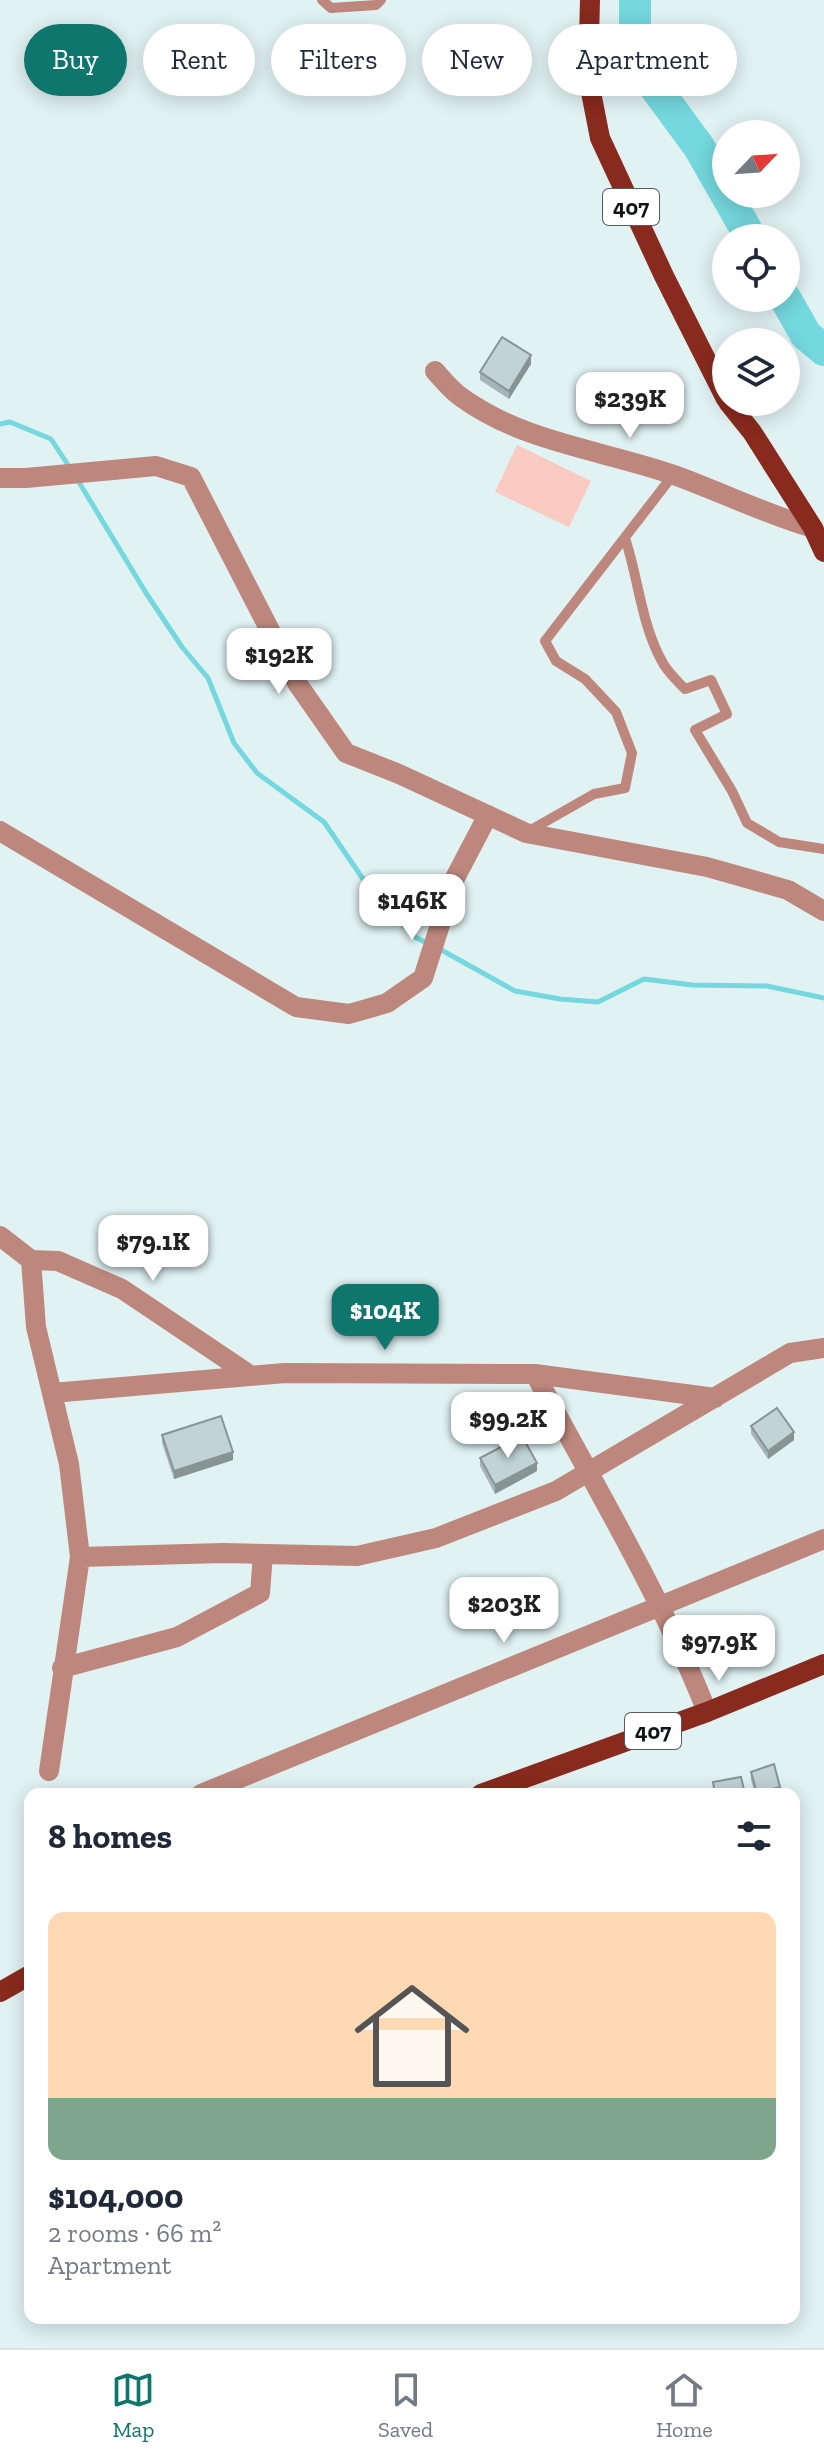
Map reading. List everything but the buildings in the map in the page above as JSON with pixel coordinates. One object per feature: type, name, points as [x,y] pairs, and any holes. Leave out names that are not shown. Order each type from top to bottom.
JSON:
[{"type":"main road","name":"407","points":[[590,0],[588,77],[600,138],[712,370]]},
{"type":"main road","name":"407","points":[[740,416],[813,528],[824,552]]},
{"type":"main road","name":"407","points":[[498,1788],[707,1712],[824,1664]]},
{"type":"main road","points":[[0,1992],[24,1978]]},
{"type":"street","points":[[435,371],[459,396],[494,418],[571,447],[673,475],[771,516],[813,528]]},
{"type":"street","points":[[0,478],[156,466],[191,477],[297,683],[346,753],[526,833],[707,867],[788,890],[824,911]]},
{"type":"street","points":[[0,831],[296,1007],[349,1014],[387,1003],[423,978],[455,878],[488,815]]},
{"type":"street","points":[[0,1236],[31,1260],[58,1261],[122,1289],[250,1375]]},
{"type":"street","points":[[31,1260],[36,1327],[69,1464],[80,1557],[49,1771]]},
{"type":"street","points":[[80,1557],[357,1556],[436,1538],[556,1491],[790,1353],[824,1348]]},
{"type":"street","points":[[52,1393],[250,1375],[535,1374],[715,1398]]},
{"type":"street","points":[[535,1374],[658,1606],[707,1712]]},
{"type":"street","points":[[216,1788],[824,1539]]},
{"type":"street","points":[[62,1668],[177,1637],[260,1593],[263,1554]]},
{"type":"lane","points":[[322,0],[331,8],[376,5],[381,0]]},
{"type":"lane","points":[[526,833],[594,794],[625,788],[632,753],[616,712],[585,679],[556,661],[545,641],[673,475]]},
{"type":"lane","points":[[625,538],[646,627],[665,667],[685,689],[711,680],[727,714],[695,730],[732,791],[747,823],[779,842],[824,849]]},
{"type":"shaded area","points":[[517,445],[591,481],[569,527],[495,492]]},
{"type":"waterway","points":[[635,0],[635,60],[699,147],[743,224]]},
{"type":"waterway","points":[[793,312],[806,335],[824,350]]},
{"type":"waterway","points":[[0,424],[10,422],[51,439],[70,468]]},
{"type":"waterway","points":[[77,479],[146,593],[182,647],[208,678],[234,743],[257,773],[324,822],[372,892],[415,937],[427,943]]},
{"type":"waterway","points":[[436,947],[515,991],[560,999],[598,1002],[644,979],[692,985],[767,986],[824,998]]}]
